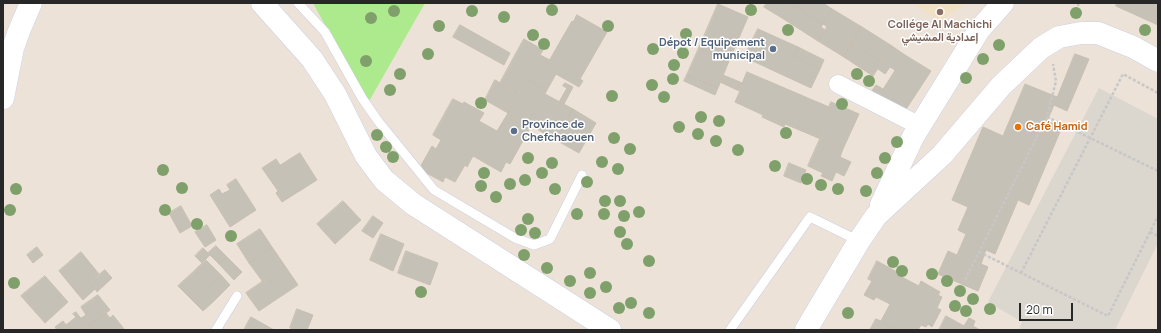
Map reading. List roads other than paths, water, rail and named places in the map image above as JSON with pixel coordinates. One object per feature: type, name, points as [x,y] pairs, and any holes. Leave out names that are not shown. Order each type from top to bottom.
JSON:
[{"type":"street","points":[[3,98],[13,48],[32,3]]},
{"type":"street","points":[[262,3],[312,59],[334,94],[366,156],[384,180],[413,204],[610,330]]},
{"type":"street","points":[[806,330],[859,241],[876,216],[916,133],[979,30],[1002,3]]},
{"type":"street","points":[[876,216],[942,155],[1001,86],[1041,48],[1059,37],[1081,33],[1098,33],[1133,47],[1158,61]]},
{"type":"street","points":[[838,84],[916,133]]},
{"type":"street","points":[[916,133],[918,154],[928,157],[942,155]]},
{"type":"lane","points":[[298,3],[325,32],[366,104],[434,190],[515,238],[534,245],[550,239],[582,175]]},
{"type":"lane","points":[[730,330],[810,217],[859,241]]},
{"type":"lane","points":[[216,330],[237,296]]},
{"type":"place","name":"Collége Al Machichi إعدادية المشيشي","points":[[940,12]]},
{"type":"place","name":"Dépot / Equipement municipal","points":[[773,49]]},
{"type":"place","name":"Café Hamid","points":[[1018,127]]},
{"type":"place","name":"Province de Chefchaouen","points":[[514,131]]}]
